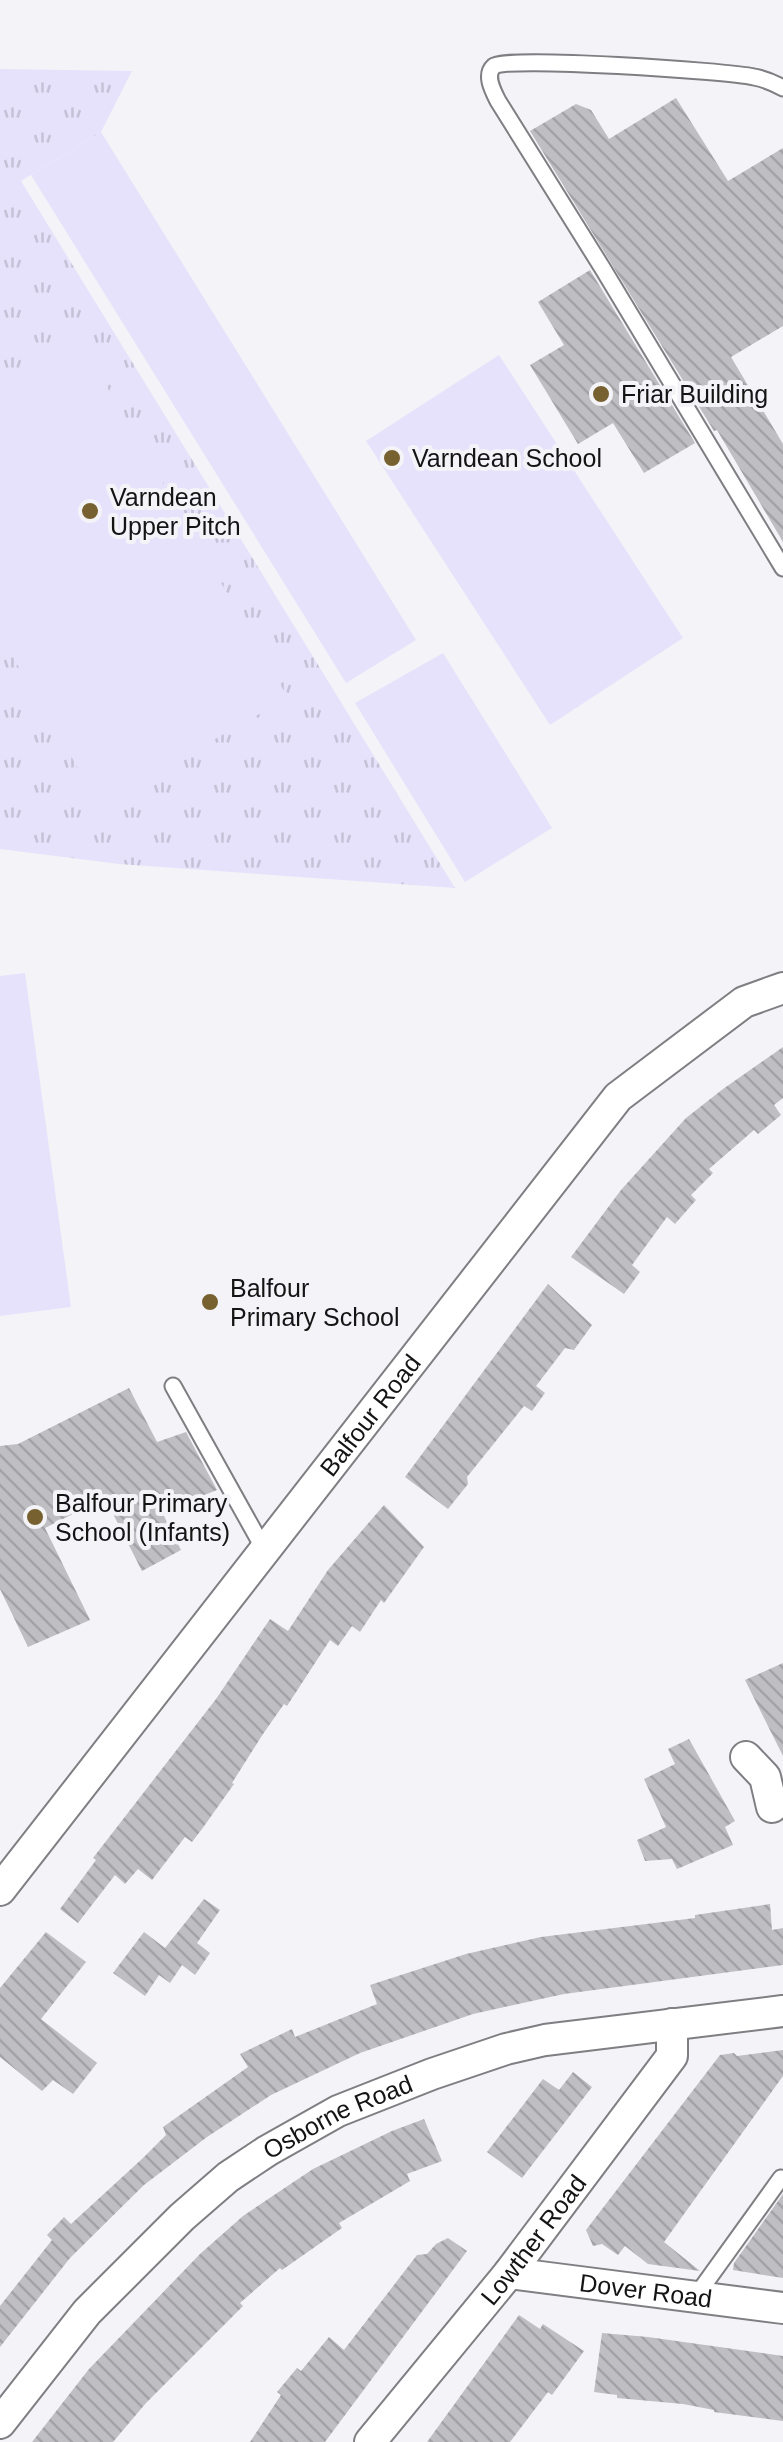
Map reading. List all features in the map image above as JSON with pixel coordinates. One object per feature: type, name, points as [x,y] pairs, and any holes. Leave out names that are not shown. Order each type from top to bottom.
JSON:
[{"type":"street","name":"Balfour Road","points":[[0,1890],[618,1097],[744,1002],[783,988]]},
{"type":"street","name":"Osborne Road","points":[[0,2422],[88,2312],[170,2229],[228,2177],[308,2126],[370,2096],[506,2049],[582,2034],[783,2011]]},
{"type":"street","name":"Lowther Road","points":[[370,2442],[508,2272],[672,2056],[672,2024]]},
{"type":"street","name":"Dover Road","points":[[508,2272],[783,2308]]},
{"type":"lane","points":[[783,88],[753,77],[720,72],[541,63],[498,63],[489,75],[498,101],[783,568]]},
{"type":"lane","points":[[173,1386],[264,1550]]},
{"type":"lane","points":[[696,2296],[780,2178]]},
{"type":"green space","points":[[0,69],[132,71],[101,132],[21,181],[455,888],[119,864],[0,849]]},
{"type":"green space","points":[[101,132],[416,640],[346,683],[31,175]]},
{"type":"green space","name":"Varndean Upper Pitch","points":[[81,342],[288,698],[99,804],[0,635],[0,386]]},
{"type":"green space","points":[[499,355],[683,638],[550,725],[366,441]]},
{"type":"green space","points":[[443,653],[552,828],[465,882],[355,703]]},
{"type":"green space","points":[[25,973],[71,1307],[0,1316],[0,976]]},
{"type":"building","points":[[676,98],[728,181],[783,148],[783,326],[731,357],[783,444],[783,542],[530,131],[576,104],[591,110],[609,139]]},
{"type":"building","name":"Friar Building","points":[[590,270],[695,443],[644,473],[613,423],[578,444],[530,365],[564,345],[538,302]]},
{"type":"building","points":[[783,1047],[783,1098],[774,1105],[781,1115],[758,1134],[754,1130],[709,1169],[713,1173],[691,1195],[696,1200],[675,1224],[667,1217],[632,1265],[640,1272],[624,1294],[571,1257],[621,1190],[686,1118]]},
{"type":"building","points":[[548,1284],[592,1325],[574,1350],[565,1348],[536,1386],[545,1393],[532,1411],[524,1406],[467,1477],[468,1484],[448,1509],[405,1477]]},
{"type":"building","name":"Balfour Primary School (Infants)","points":[[129,1388],[157,1442],[186,1432],[217,1490],[162,1512],[181,1550],[142,1571],[105,1498],[45,1528],[90,1620],[28,1647],[0,1589],[0,1446],[18,1444]]},
{"type":"building","points":[[384,1505],[424,1547],[384,1603],[381,1600],[360,1632],[352,1626],[338,1646],[330,1640],[192,1842],[185,1837],[152,1880],[138,1869],[125,1884],[115,1875],[78,1923],[60,1909],[96,1860],[93,1858],[216,1699],[270,1619],[288,1631],[328,1570]]},
{"type":"building","points":[[783,1663],[783,1756],[745,1680]]},
{"type":"building","points":[[689,1739],[735,1821],[725,1827],[733,1845],[677,1869],[672,1859],[645,1861],[637,1840],[666,1827],[644,1779],[675,1764],[668,1749]]},
{"type":"building","points":[[204,1899],[220,1910],[197,1943],[210,1953],[195,1975],[182,1965],[170,1983],[159,1975],[145,1996],[113,1973],[144,1932],[165,1948]]},
{"type":"building","points":[[770,1904],[772,1930],[783,1928],[783,1965],[564,1994],[473,2014],[360,2053],[271,2095],[144,2185],[70,2258],[0,2347],[0,2306],[52,2240],[47,2235],[64,2217],[71,2224],[143,2158],[166,2135],[163,2127],[248,2067],[240,2054],[292,2029],[295,2037],[377,2004],[370,1985],[466,1954],[541,1937],[695,1918]]},
{"type":"building","points":[[46,1932],[86,1962],[41,2019],[97,2063],[73,2094],[53,2080],[42,2091],[0,2057],[0,1988]]},
{"type":"building","points":[[783,2050],[783,2076],[664,2242],[700,2271],[648,2264],[625,2246],[618,2255],[602,2244],[593,2246],[586,2230],[720,2055]]},
{"type":"building","points":[[573,2072],[592,2087],[522,2178],[487,2152],[543,2079],[559,2090]]},
{"type":"building","points":[[424,2119],[442,2161],[407,2174],[410,2181],[339,2223],[342,2228],[280,2268],[240,2303],[243,2306],[146,2403],[113,2442],[32,2442],[89,2369],[200,2254],[243,2216],[313,2169]]},
{"type":"building","points":[[783,2194],[783,2278],[733,2270],[734,2263]]},
{"type":"building","points":[[448,2238],[467,2251],[325,2442],[250,2442],[281,2395],[277,2392],[297,2368],[301,2371],[329,2337],[344,2350],[417,2255],[427,2254]]},
{"type":"building","points":[[519,2315],[540,2329],[543,2324],[584,2351],[510,2442],[427,2442]]},
{"type":"building","points":[[602,2333],[783,2356],[783,2421],[594,2392]]},
{"type":"place","name":"Friar Building","points":[[601,394]]},
{"type":"place","name":"Varndean School","points":[[392,458]]},
{"type":"place","name":"Varndean Upper Pitch","points":[[90,511]]},
{"type":"place","name":"Balfour Primary School","points":[[210,1302]]},
{"type":"place","name":"Balfour Primary School (Infants)","points":[[35,1517]]}]
